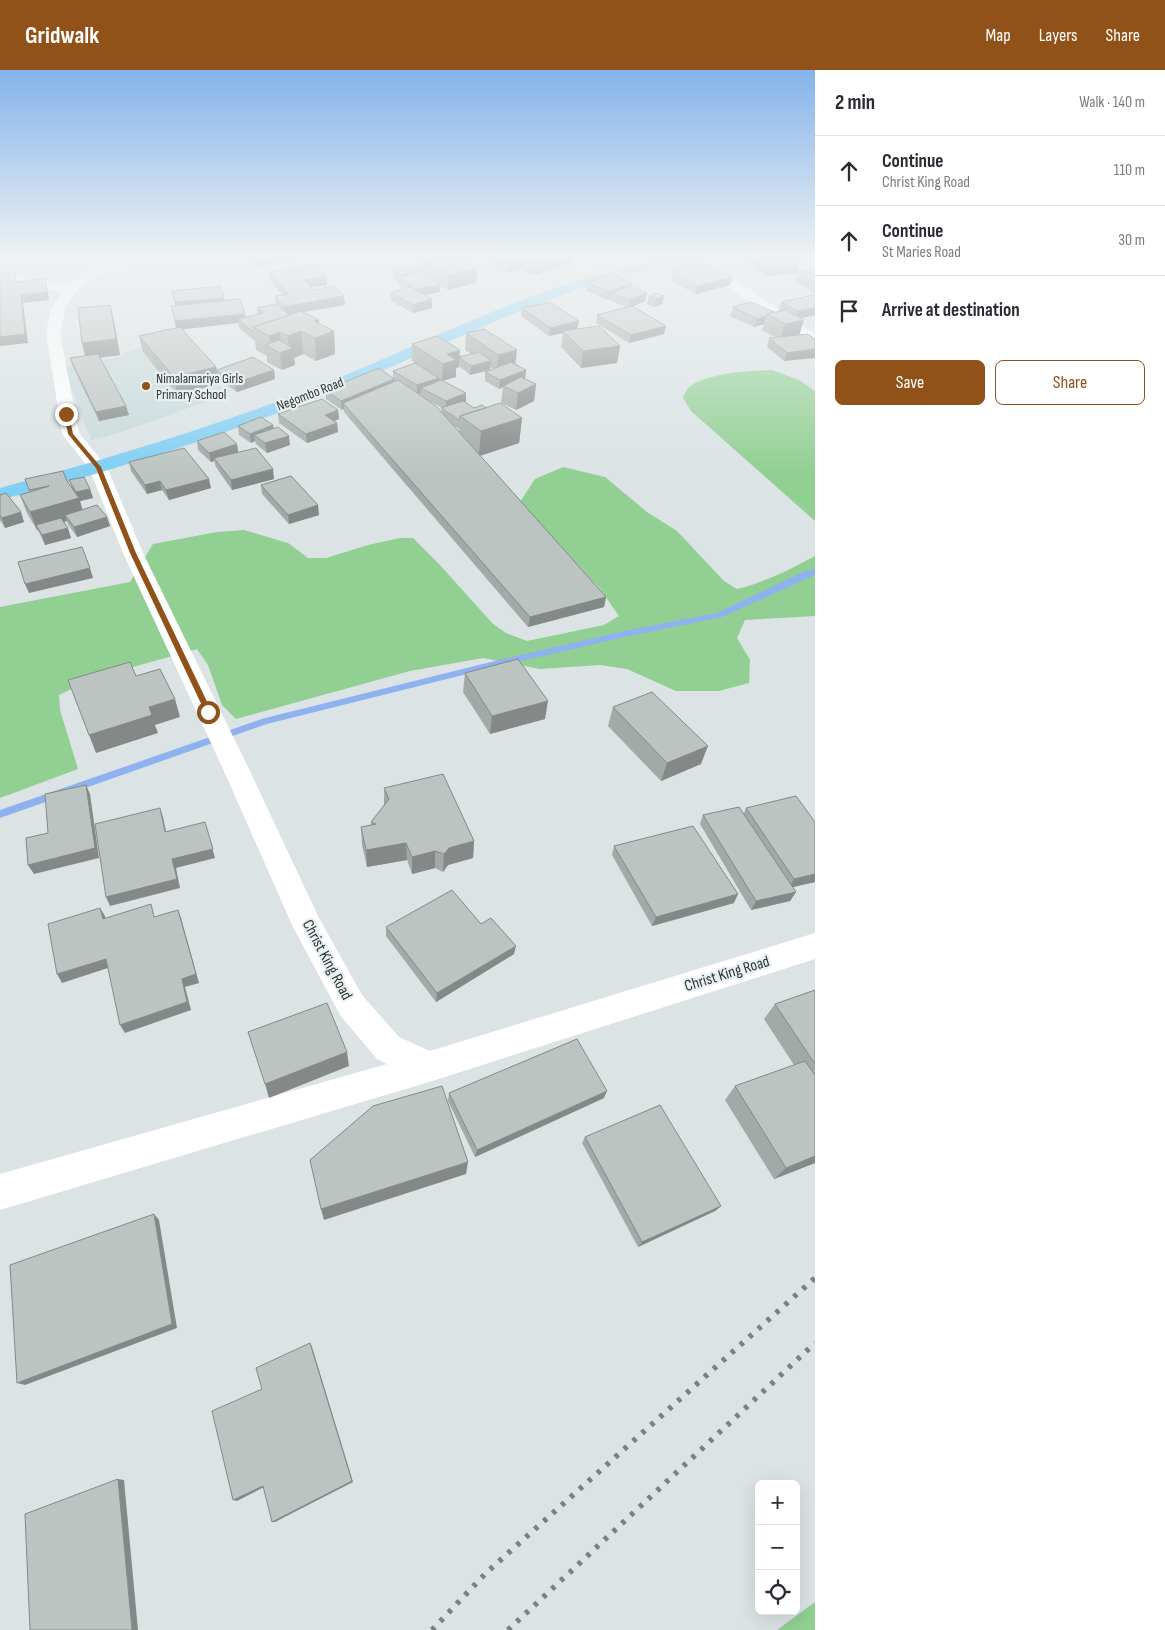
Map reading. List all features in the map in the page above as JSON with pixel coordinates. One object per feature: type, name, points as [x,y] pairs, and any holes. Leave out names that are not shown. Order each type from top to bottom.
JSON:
[{"type":"highway","name":"Negombo Road","points":[[0,494],[94,462],[157,437],[243,407],[431,330]]},
{"type":"highway","name":"Negombo Road","points":[[0,481],[94,462],[206,433],[329,387],[465,330]]},
{"type":"street","name":"Christ King Road","points":[[52,330],[58,373],[71,434],[94,462],[133,553],[236,768],[307,925],[351,1005],[388,1048],[429,1067],[815,946]]},
{"type":"street","points":[[799,330],[815,341]]},
{"type":"street","points":[[0,1192],[429,1067]]},
{"type":"shaded area","name":"Nimalamariya Girls Primary School","points":[[153,344],[212,374],[224,391],[222,396],[119,433],[91,440],[64,368],[74,363],[120,357],[125,353]]},
{"type":"green space","points":[[772,370],[799,380],[815,391],[815,521],[691,411],[683,398],[688,388],[705,379],[728,374]]},
{"type":"green space","points":[[563,467],[605,477],[647,512],[677,531],[724,581],[737,589],[777,575],[815,556],[815,616],[745,620],[737,638],[750,660],[749,683],[719,691],[676,691],[627,669],[600,665],[540,669],[483,658],[410,671],[236,719],[222,705],[208,665],[197,649],[94,678],[59,695],[60,710],[78,769],[0,798],[0,607],[130,582],[153,544],[217,532],[244,530],[288,543],[308,558],[326,558],[368,545],[400,538],[413,538],[493,624],[506,633],[527,641],[604,625],[619,616],[601,590],[520,502],[535,479]]},
{"type":"green space","points":[[815,1602],[815,1630],[777,1630],[800,1615]]},
{"type":"building","points":[[0,330],[25,330],[25,334],[0,337]]},
{"type":"building","points":[[80,330],[114,330],[116,339],[82,343]]},
{"type":"building","points":[[167,330],[183,330],[216,367],[174,377],[139,336]]},
{"type":"building","points":[[258,330],[334,331],[315,338],[301,331],[288,336],[280,332],[269,336]]},
{"type":"building","points":[[485,330],[517,350],[498,355],[466,333]]},
{"type":"building","points":[[603,330],[620,346],[583,351],[563,331]]},
{"type":"building","points":[[622,330],[651,330],[631,335]]},
{"type":"building","points":[[808,334],[815,339],[815,349],[787,353],[769,338]]},
{"type":"building","points":[[437,336],[460,350],[447,354],[456,360],[443,364],[412,344]]},
{"type":"building","points":[[279,340],[293,348],[280,353],[265,345]]},
{"type":"building","points":[[479,352],[491,361],[471,366],[459,357]]},
{"type":"building","points":[[98,354],[126,406],[96,412],[70,358]]},
{"type":"building","points":[[253,357],[274,370],[235,383],[217,371],[217,370]]},
{"type":"building","points":[[511,362],[526,370],[500,380],[485,372]]},
{"type":"building","points":[[415,363],[439,378],[417,385],[393,371]]},
{"type":"building","points":[[379,368],[394,379],[341,401],[325,390]]},
{"type":"building","points":[[521,377],[536,384],[518,393],[503,386]]},
{"type":"building","points":[[398,380],[436,406],[606,597],[530,617],[343,403]]},
{"type":"building","points":[[441,380],[466,393],[446,401],[421,388]]},
{"type":"building","points":[[322,399],[338,410],[325,415],[337,423],[306,434],[278,414]]},
{"type":"building","points":[[463,401],[474,408],[482,405],[486,408],[460,416],[459,420],[441,408]]},
{"type":"building","points":[[500,403],[522,418],[481,431],[460,416]]},
{"type":"building","points":[[261,417],[273,425],[250,434],[238,426]]},
{"type":"building","points":[[278,427],[289,436],[265,443],[254,435]]},
{"type":"building","points":[[224,432],[237,444],[209,453],[197,441]]},
{"type":"building","points":[[184,448],[209,479],[166,490],[160,481],[145,485],[129,462]]},
{"type":"building","points":[[256,448],[273,469],[231,480],[214,458]]},
{"type":"building","points":[[63,471],[67,481],[79,498],[30,512],[20,495],[49,486],[29,490],[25,479]]},
{"type":"building","points":[[291,476],[318,505],[288,515],[261,485]]},
{"type":"building","points":[[84,477],[90,489],[76,492],[69,480]]},
{"type":"building","points":[[6,493],[21,512],[2,518],[0,516],[0,495]]},
{"type":"building","points":[[97,505],[107,517],[74,527],[65,515]]},
{"type":"building","points":[[61,518],[68,528],[42,535],[36,525]]},
{"type":"building","points":[[82,547],[90,568],[25,584],[18,562]]},
{"type":"building","points":[[518,659],[548,701],[492,716],[465,673]]},
{"type":"building","points":[[130,662],[136,676],[160,669],[175,699],[149,707],[152,715],[89,735],[68,680]]},
{"type":"building","points":[[652,692],[708,746],[667,763],[613,707]]},
{"type":"building","points":[[443,774],[474,841],[449,848],[444,854],[435,851],[412,857],[406,843],[366,850],[361,827],[376,824],[371,822],[389,799],[384,788]]},
{"type":"building","points":[[86,785],[95,848],[28,865],[26,838],[48,833],[45,794]]},
{"type":"building","points":[[796,796],[815,822],[815,874],[794,879],[746,808]]},
{"type":"building","points":[[739,807],[796,892],[756,901],[703,815]]},
{"type":"building","points":[[160,808],[165,832],[205,822],[213,849],[172,859],[177,879],[106,897],[95,824]]},
{"type":"building","points":[[693,826],[738,894],[656,917],[614,846]]},
{"type":"building","points":[[452,890],[481,924],[491,918],[516,946],[437,993],[386,927]]},
{"type":"building","points":[[151,904],[154,917],[178,910],[196,974],[182,979],[187,1002],[120,1025],[106,959],[57,974],[48,924],[100,908],[103,919]]},
{"type":"building","points":[[815,990],[815,1064],[775,1004]]},
{"type":"building","points":[[327,1003],[347,1052],[265,1084],[248,1032]]},
{"type":"building","points":[[577,1039],[607,1091],[477,1150],[449,1093]]},
{"type":"building","points":[[805,1061],[815,1075],[815,1156],[786,1168],[735,1086]]},
{"type":"building","points":[[442,1086],[468,1162],[321,1209],[310,1160],[373,1106]]},
{"type":"building","points":[[660,1105],[721,1206],[642,1242],[585,1137]]},
{"type":"building","points":[[154,1214],[172,1324],[17,1383],[10,1265]]},
{"type":"building","points":[[310,1343],[352,1481],[272,1522],[263,1486],[233,1500],[212,1411],[262,1389],[256,1368]]},
{"type":"building","points":[[118,1479],[132,1630],[30,1630],[25,1514]]},
{"type":"waterway","points":[[0,814],[265,721],[499,663],[629,633],[719,615],[806,574],[815,572]]},
{"type":"railway","points":[[432,1630],[486,1573],[815,1278]]},
{"type":"railway","points":[[508,1630],[815,1343]]},
{"type":"place","name":"Nimalamariya Girls Primary School","points":[[146,386]]},
{"type":"route","points":[[66,414],[71,434],[78,445],[98,467],[133,553],[208,712]]}]
